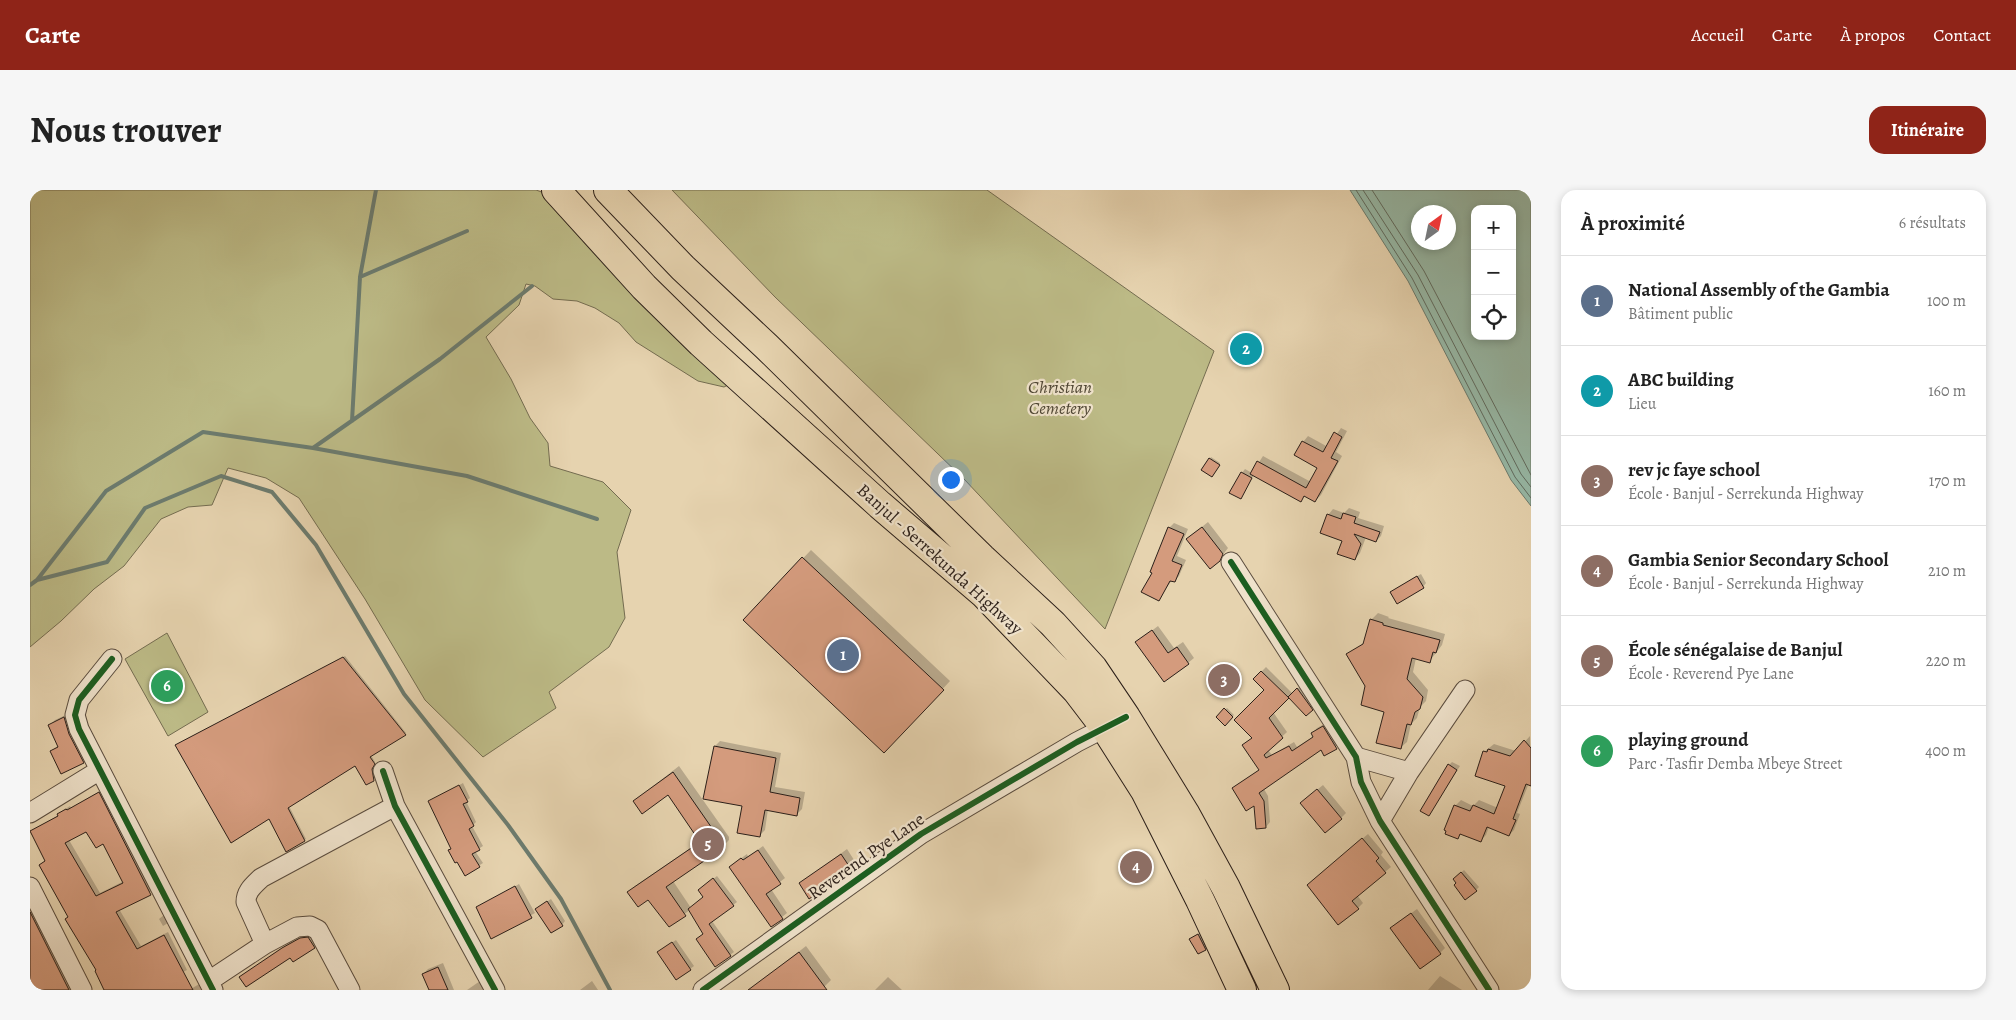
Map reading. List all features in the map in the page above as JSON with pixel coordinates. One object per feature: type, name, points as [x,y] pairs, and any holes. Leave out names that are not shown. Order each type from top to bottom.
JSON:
[{"type":"highway","name":"Banjul - Serrekunda Highway","points":[[556,190],[644,287],[701,343],[880,505],[984,594],[1076,690],[1115,722],[1185,813],[1226,888],[1275,990]]},
{"type":"highway","name":"Banjul - Serrekunda Highway","points":[[608,190],[683,268],[900,476],[982,558],[1053,624],[1093,668],[1145,791],[1200,900],[1242,990]]},
{"type":"highway","points":[[880,505],[900,476]]},
{"type":"street","points":[[1231,562],[1356,757],[1361,782],[1380,821],[1489,990]]},
{"type":"street","points":[[112,659],[79,700],[76,715],[79,729],[211,986],[265,944],[297,927],[310,926],[318,930],[350,990]]},
{"type":"street","points":[[1380,821],[1409,772],[1465,690]]},
{"type":"street","name":"Reverend Pye Lane","points":[[703,990],[921,834],[1115,722]]},
{"type":"street","points":[[1356,757],[1409,772]]},
{"type":"street","points":[[30,813],[100,770]]},
{"type":"street","points":[[383,771],[395,806],[496,990]]},
{"type":"street","points":[[265,944],[246,902],[246,895],[250,888],[261,878],[395,806]]},
{"type":"street","points":[[30,888],[82,990]]},
{"type":"green space","points":[[30,190],[536,190],[550,195],[728,385],[724,387],[698,381],[636,342],[619,323],[595,308],[577,301],[553,299],[535,286],[526,284],[519,305],[486,337],[511,379],[530,418],[548,443],[550,466],[603,482],[631,510],[617,552],[625,618],[609,647],[549,692],[556,708],[483,757],[425,700],[365,599],[299,498],[266,478],[228,468],[212,505],[188,507],[161,519],[124,566],[94,589],[61,621],[30,647]]},
{"type":"green space","name":"Christian Cemetery","points":[[672,190],[987,190],[1214,351],[1105,629],[964,479],[775,297]]},
{"type":"green space","points":[[167,633],[208,712],[168,736],[125,659]]},
{"type":"water","points":[[1350,190],[1531,190],[1531,506],[1511,480],[1408,281]]},
{"type":"building","points":[[1244,340],[1254,348],[1247,358],[1238,349]]},
{"type":"building","points":[[1334,432],[1342,437],[1331,458],[1338,461],[1315,502],[1304,496],[1301,502],[1250,474],[1257,461],[1306,488],[1317,468],[1294,455],[1302,441],[1323,452]]},
{"type":"building","points":[[1209,458],[1220,465],[1212,477],[1201,470]]},
{"type":"building","points":[[1241,472],[1252,478],[1241,499],[1229,493]]},
{"type":"building","points":[[1343,513],[1356,517],[1354,523],[1380,532],[1376,542],[1354,534],[1361,544],[1355,560],[1337,554],[1342,541],[1320,533],[1327,514],[1341,519]]},
{"type":"building","points":[[1168,527],[1184,534],[1172,561],[1182,565],[1175,582],[1170,581],[1159,601],[1141,592],[1152,573],[1150,572]]},
{"type":"building","points":[[1202,527],[1223,554],[1220,561],[1210,569],[1186,539]]},
{"type":"building","points":[[802,557],[944,690],[884,753],[743,620]]},
{"type":"building","points":[[1417,576],[1424,588],[1397,604],[1390,592]]},
{"type":"building","points":[[1370,619],[1383,623],[1383,625],[1440,640],[1436,653],[1433,652],[1430,663],[1412,658],[1407,679],[1423,697],[1420,709],[1415,712],[1411,725],[1407,724],[1401,749],[1376,743],[1384,712],[1361,705],[1365,686],[1346,654],[1363,644]]},
{"type":"building","points":[[1152,630],[1168,653],[1177,647],[1189,664],[1164,682],[1135,642]]},
{"type":"building","points":[[343,657],[406,735],[370,757],[375,764],[372,769],[374,781],[366,785],[355,766],[288,808],[305,841],[286,852],[269,819],[231,843],[175,745]]},
{"type":"building","points":[[1261,671],[1289,698],[1269,718],[1283,738],[1264,755],[1266,758],[1289,746],[1292,751],[1313,737],[1311,733],[1323,726],[1337,749],[1324,756],[1321,750],[1259,793],[1264,801],[1266,828],[1256,829],[1254,806],[1246,811],[1232,788],[1259,770],[1242,745],[1252,738],[1234,720],[1264,690],[1253,679]]},
{"type":"building","points":[[1297,688],[1313,710],[1306,716],[1288,697]]},
{"type":"building","points":[[1224,708],[1233,717],[1225,726],[1216,717]]},
{"type":"building","points":[[64,717],[69,734],[84,763],[61,774],[50,751],[58,747],[48,725]]},
{"type":"building","points":[[1524,740],[1531,748],[1531,786],[1526,784],[1513,819],[1516,820],[1509,836],[1487,827],[1481,842],[1460,834],[1458,839],[1445,834],[1446,831],[1444,830],[1454,805],[1470,811],[1473,805],[1494,814],[1505,786],[1475,776],[1483,751],[1487,752],[1488,749],[1510,756]]},
{"type":"building","points":[[714,746],[776,758],[770,792],[800,798],[797,816],[765,810],[760,837],[737,833],[742,806],[703,799]]},
{"type":"building","points":[[1448,764],[1457,770],[1429,816],[1420,811]]},
{"type":"building","points":[[673,772],[723,844],[723,848],[666,887],[686,916],[669,927],[648,900],[638,907],[627,892],[700,842],[668,795],[642,814],[633,801]]},
{"type":"building","points":[[459,785],[468,802],[463,804],[474,826],[469,829],[480,850],[472,854],[480,867],[465,876],[448,850],[451,849],[428,801]]},
{"type":"building","points":[[1317,789],[1342,819],[1325,833],[1300,803]]},
{"type":"building","points":[[99,792],[151,895],[116,912],[137,949],[164,935],[193,990],[104,990],[96,970],[65,919],[68,917],[39,865],[45,861],[30,831]],"holes":[[[86,832],[96,848],[103,844],[123,883],[96,896],[65,843]]]},
{"type":"building","points":[[1362,838],[1379,858],[1376,861],[1386,873],[1352,901],[1359,909],[1338,925],[1307,885]]},
{"type":"building","points":[[758,850],[781,884],[766,894],[783,919],[771,927],[729,867],[741,858],[743,860]]},
{"type":"building","points":[[841,854],[851,869],[809,899],[799,883]]},
{"type":"building","points":[[1461,872],[1477,891],[1465,900],[1454,885],[1456,883],[1453,879]]},
{"type":"building","points":[[713,878],[734,906],[709,924],[731,956],[715,967],[696,939],[703,934],[688,909],[703,897],[698,890]]},
{"type":"building","points":[[515,886],[532,918],[491,939],[476,907]]},
{"type":"building","points":[[547,901],[563,926],[551,933],[535,909]]},
{"type":"building","points":[[30,912],[69,990],[30,990]]},
{"type":"building","points":[[1411,913],[1441,954],[1420,969],[1390,928]]},
{"type":"building","points":[[1198,934],[1206,950],[1198,954],[1189,939]]},
{"type":"building","points":[[308,937],[315,948],[293,962],[290,958],[246,987],[239,977],[282,948],[300,938]]},
{"type":"building","points":[[672,942],[691,970],[676,980],[657,952]]},
{"type":"building","points":[[799,952],[827,990],[748,990]]},
{"type":"building","points":[[438,967],[448,990],[429,990],[422,974]]},
{"type":"waterway","points":[[352,421],[360,277],[376,190]]},
{"type":"waterway","points":[[360,277],[467,231]]},
{"type":"waterway","points":[[313,448],[440,359],[532,286]]},
{"type":"waterway","points":[[30,585],[37,580],[106,491],[203,432],[313,448],[467,476],[597,519]]},
{"type":"waterway","points":[[37,580],[107,562],[145,508],[221,476],[272,492],[316,545],[404,694],[508,825],[561,899],[610,990]]},
{"type":"cycle path","points":[[1231,562],[1356,757],[1361,782],[1380,821],[1489,990]]},
{"type":"cycle path","points":[[112,659],[79,700],[75,715],[79,729],[213,990]]},
{"type":"cycle path","points":[[703,990],[921,834],[1077,742],[1126,717]]},
{"type":"cycle path","points":[[383,771],[395,806],[495,990]]},
{"type":"place","name":"ABC building","points":[[1246,349]]},
{"type":"place","name":"National Assembly of the Gambia","points":[[843,655]]},
{"type":"place","name":"rev jc faye school","points":[[1224,680]]},
{"type":"place","name":"playing ground","points":[[167,686]]},
{"type":"place","name":"École sénégalaise de Banjul","points":[[708,844]]},
{"type":"place","name":"Gambia Senior Secondary School","points":[[1136,867]]}]
